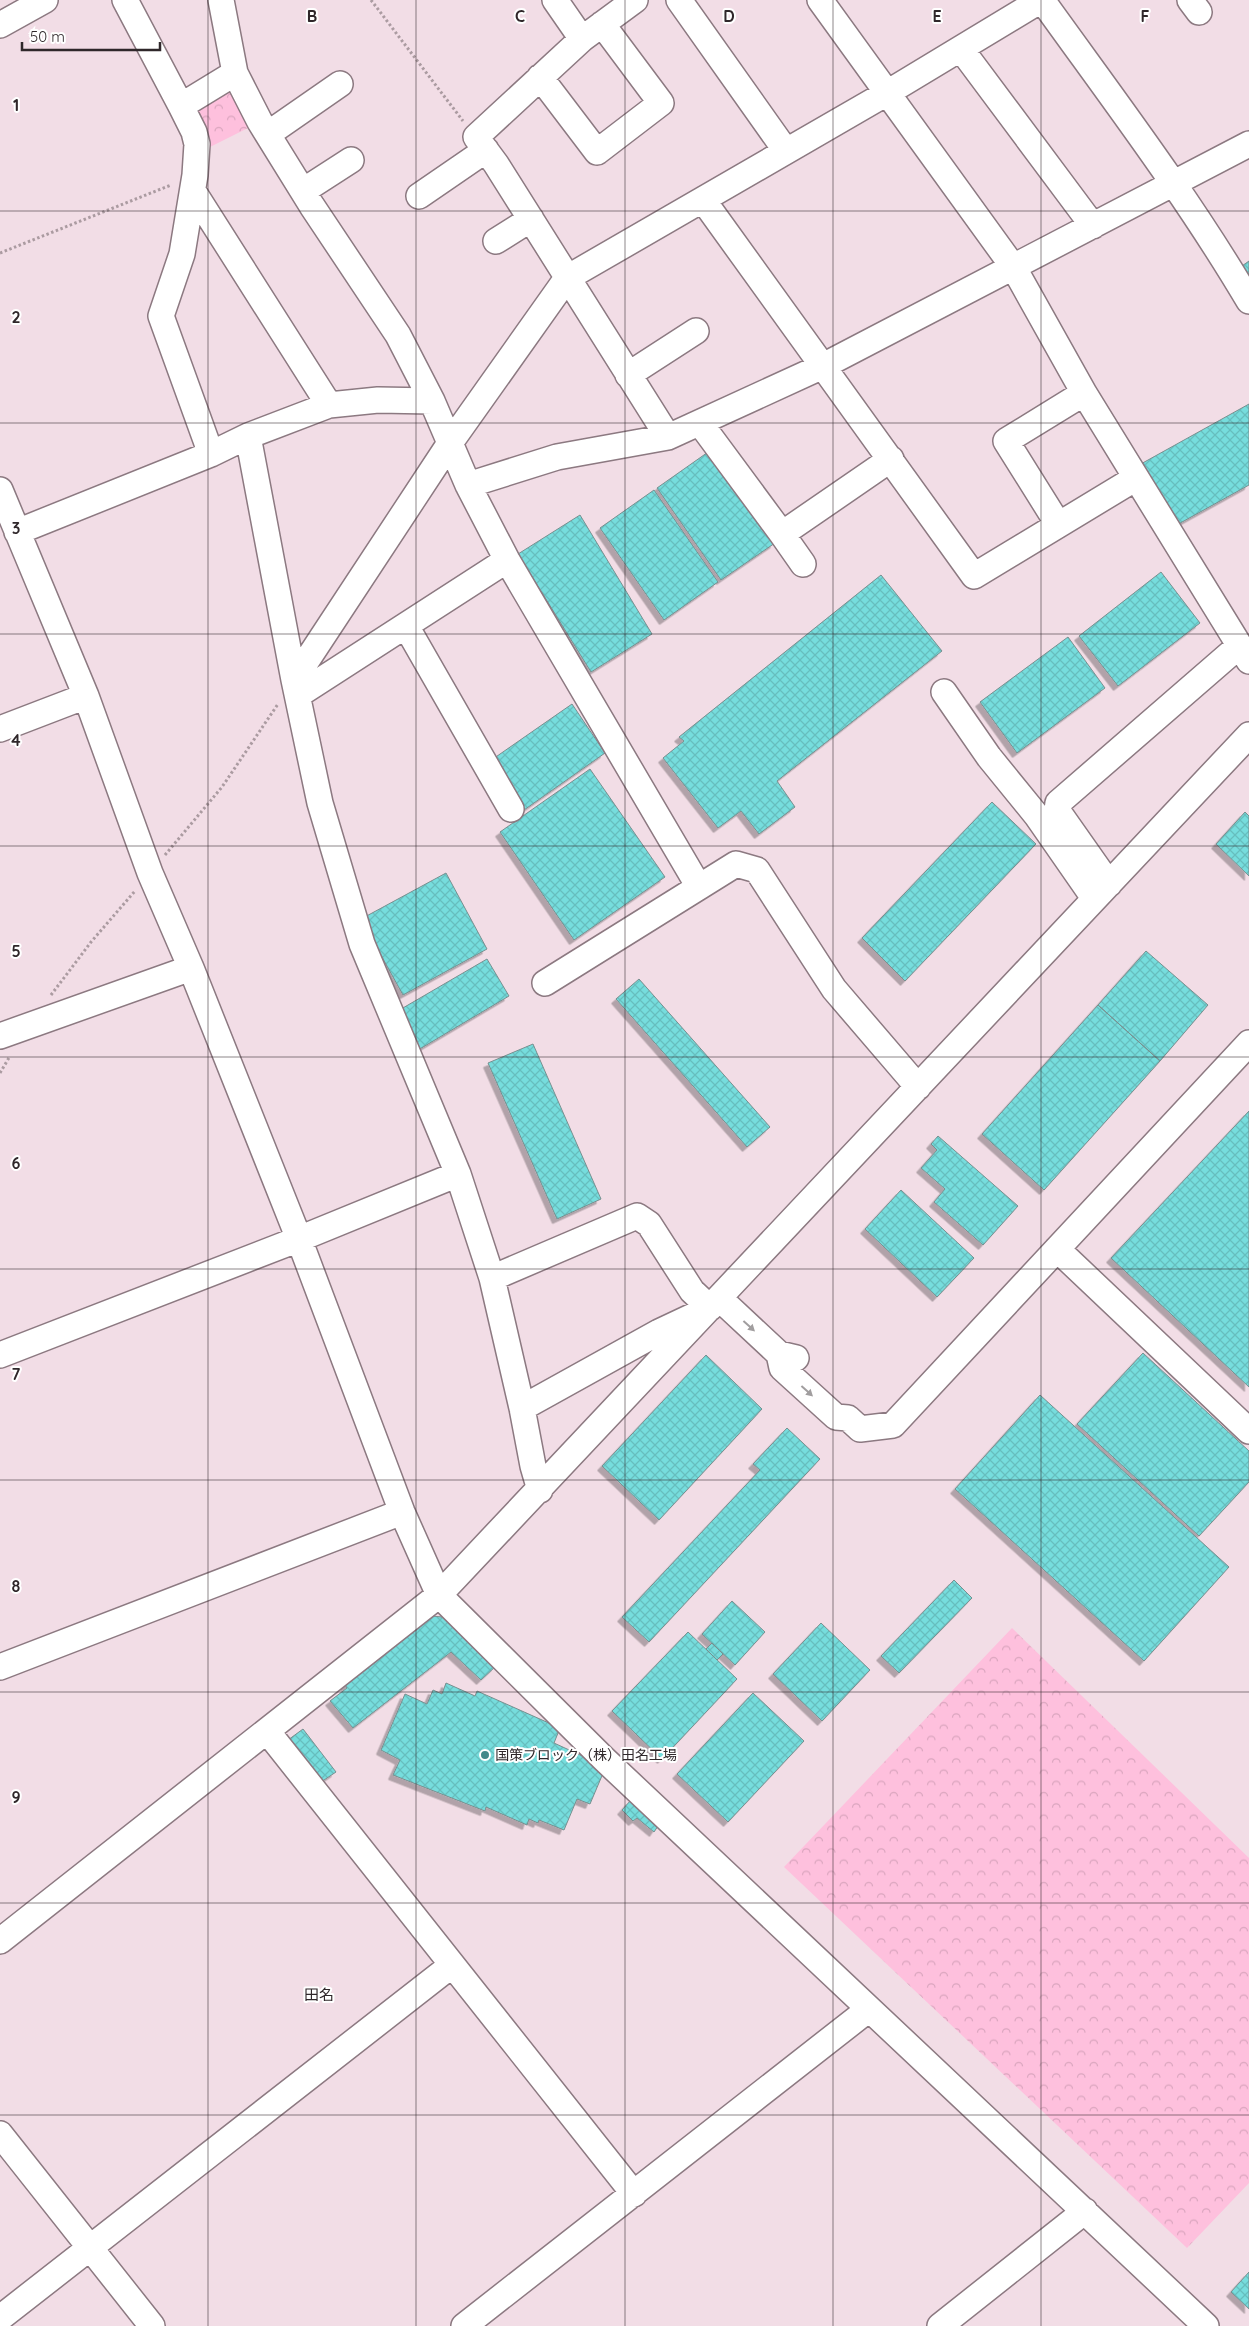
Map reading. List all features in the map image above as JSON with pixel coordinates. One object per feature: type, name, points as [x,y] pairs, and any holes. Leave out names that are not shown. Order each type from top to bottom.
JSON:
[{"type":"street","points":[[0,24],[45,0]]},
{"type":"street","points":[[125,0],[181,106],[194,132],[197,144],[194,183],[182,254],[161,316],[211,454]]},
{"type":"street","points":[[221,0],[235,73],[268,134],[303,191],[398,335],[432,401],[468,485],[507,560],[700,887]]},
{"type":"street","points":[[555,0],[582,39]]},
{"type":"street","points":[[419,196],[481,143],[540,77],[582,39],[636,0]]},
{"type":"street","points":[[679,0],[786,151]]},
{"type":"street","points":[[820,0],[1014,268],[1084,393],[1244,653],[1058,804],[1057,810],[1102,891]]},
{"type":"street","points":[[296,688],[450,443],[567,278],[887,93],[1041,0],[1175,184],[1249,301]]},
{"type":"street","points":[[540,77],[597,152],[661,103],[602,24]]},
{"type":"street","points":[[960,49],[1093,226]]},
{"type":"street","points":[[181,106],[235,73]]},
{"type":"street","points":[[268,134],[340,84]]},
{"type":"street","points":[[481,143],[668,437]]},
{"type":"street","points":[[468,485],[557,457],[668,437],[823,366],[1249,144]]},
{"type":"street","points":[[303,191],[352,160]]},
{"type":"street","points":[[194,183],[329,405]]},
{"type":"street","points":[[703,200],[974,576],[1136,478]]},
{"type":"street","points":[[496,241],[530,219]]},
{"type":"street","points":[[628,375],[696,331]]},
{"type":"street","points":[[1058,524],[1003,435],[1084,393]]},
{"type":"street","points":[[17,532],[211,454],[248,436],[329,405],[378,400],[432,401]]},
{"type":"street","points":[[700,423],[803,564]]},
{"type":"street","points":[[248,436],[320,803],[362,944],[458,1174],[492,1278],[522,1408],[532,1466],[540,1490]]},
{"type":"street","points":[[782,534],[891,460]]},
{"type":"street","points":[[0,490],[86,696],[150,873],[191,968],[299,1239],[402,1512],[439,1595],[604,1759],[1206,2326]]},
{"type":"street","points":[[296,688],[406,626],[507,560]]},
{"type":"street","points":[[406,626],[512,809]]},
{"type":"street","points":[[944,692],[989,757],[1102,891]]},
{"type":"street","points":[[0,729],[86,696]]},
{"type":"street","points":[[0,1941],[439,1595],[540,1490],[1249,735]]},
{"type":"street","points":[[545,983],[736,864],[757,870],[834,988],[918,1087]]},
{"type":"street","points":[[0,1036],[191,968]]},
{"type":"street","points":[[492,1278],[637,1216],[649,1224],[692,1291],[714,1303],[780,1354],[782,1368],[836,1417],[848,1418],[860,1429],[893,1425],[1249,1043]]},
{"type":"street","points":[[0,1355],[299,1239],[458,1174]]},
{"type":"street","points":[[1057,1249],[1249,1432]]},
{"type":"street","points":[[522,1408],[714,1303]]},
{"type":"street","points":[[0,1667],[402,1512]]},
{"type":"street","points":[[267,1731],[634,2194]]},
{"type":"street","points":[[0,2318],[452,1965]]},
{"type":"street","points":[[464,2326],[869,2009]]},
{"type":"street","points":[[0,2134],[91,2246],[152,2326]]},
{"type":"street","points":[[940,2326],[1084,2211]]},
{"type":"path","points":[[371,0],[481,143]]},
{"type":"path","points":[[0,253],[194,183]]},
{"type":"green space","points":[[231,87],[254,125],[206,149],[194,107]]},
{"type":"green space","points":[[1012,1628],[1249,1858],[1249,2183],[1187,2248],[784,1867]]},
{"type":"building","points":[[1249,261],[1249,283],[1239,268]]},
{"type":"building","points":[[1249,404],[1249,485],[1173,527],[1139,465]]},
{"type":"building","points":[[711,450],[775,543],[721,580],[657,488]]},
{"type":"building","points":[[654,490],[718,582],[664,620],[600,528]]},
{"type":"building","points":[[580,515],[652,634],[591,672],[518,554]]},
{"type":"building","points":[[1161,572],[1200,623],[1118,686],[1079,636]]},
{"type":"building","points":[[881,575],[942,651],[777,781],[795,807],[759,834],[741,811],[718,828],[663,758],[684,741],[679,737]]},
{"type":"building","points":[[1068,637],[1105,688],[1017,753],[980,702]]},
{"type":"building","points":[[572,704],[605,753],[524,810],[490,761]]},
{"type":"building","points":[[590,769],[665,877],[574,940],[500,832]]},
{"type":"building","points":[[992,802],[1036,844],[905,981],[862,938]]},
{"type":"building","points":[[1245,812],[1249,816],[1249,876],[1216,844]]},
{"type":"building","points":[[446,873],[487,949],[403,995],[361,919]]},
{"type":"building","points":[[1146,951],[1208,1005],[1160,1061],[1098,1005]]},
{"type":"building","points":[[487,959],[509,996],[418,1050],[396,1012]]},
{"type":"building","points":[[639,979],[770,1127],[747,1147],[616,999]]},
{"type":"building","points":[[1098,1005],[1160,1061],[1044,1190],[982,1134]]},
{"type":"building","points":[[533,1044],[601,1199],[557,1219],[488,1063]]},
{"type":"building","points":[[1249,1111],[1249,1387],[1111,1258]]},
{"type":"building","points":[[938,1136],[1018,1206],[983,1245],[934,1202],[945,1189],[921,1168],[937,1150],[931,1144]]},
{"type":"building","points":[[901,1190],[974,1258],[937,1297],[865,1229]]},
{"type":"building","points":[[1143,1353],[1249,1451],[1249,1482],[1199,1536],[1077,1424]]},
{"type":"building","points":[[706,1355],[762,1409],[659,1520],[602,1466]]},
{"type":"building","points":[[1040,1395],[1229,1567],[1144,1661],[955,1489]]},
{"type":"building","points":[[787,1428],[820,1459],[649,1642],[622,1617],[760,1470],[753,1464]]},
{"type":"building","points":[[954,1580],[972,1598],[899,1673],[881,1656]]},
{"type":"building","points":[[732,1601],[765,1632],[735,1665],[702,1634]]},
{"type":"building","points":[[432,1616],[442,1617],[496,1666],[481,1680],[451,1652],[353,1728],[330,1701],[347,1688],[345,1685]]},
{"type":"building","points":[[821,1623],[870,1670],[822,1721],[773,1674]]},
{"type":"building","points":[[688,1632],[737,1679],[662,1759],[612,1711]]},
{"type":"building","points":[[712,1643],[723,1654],[717,1660],[706,1649]]},
{"type":"building","name":"国策ブロック（株）田名工場","points":[[446,1683],[475,1696],[477,1691],[560,1728],[554,1743],[591,1760],[604,1771],[590,1804],[577,1799],[564,1830],[539,1820],[538,1823],[529,1819],[527,1825],[486,1807],[485,1811],[393,1775],[400,1760],[381,1750],[405,1694],[427,1704],[433,1690],[442,1694]]},
{"type":"building","points":[[753,1693],[804,1741],[728,1822],[677,1774]]},
{"type":"building","points":[[303,1729],[336,1772],[321,1782],[288,1740]]},
{"type":"building","points":[[631,1800],[660,1823],[654,1832],[637,1818],[633,1821],[622,1810]]},
{"type":"building","points":[[1249,2272],[1249,2309],[1231,2292]]},
{"type":"place","name":"国策ブロック（株）田名工場","points":[[485,1755]]},
{"type":"district","name":"田名","points":[[319,1994]]}]
